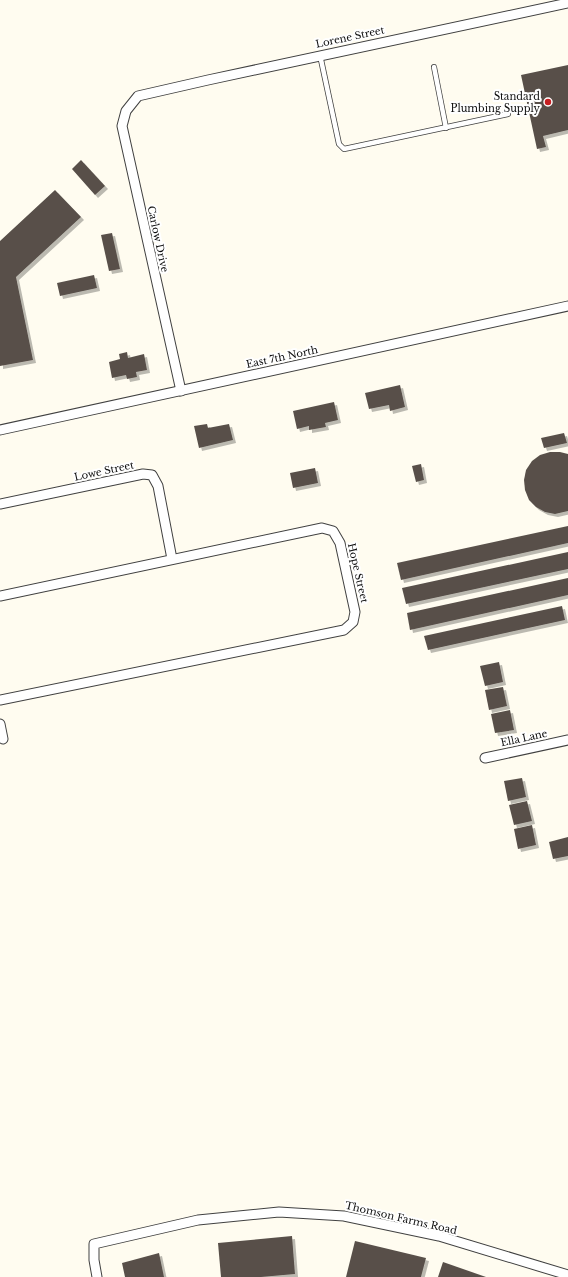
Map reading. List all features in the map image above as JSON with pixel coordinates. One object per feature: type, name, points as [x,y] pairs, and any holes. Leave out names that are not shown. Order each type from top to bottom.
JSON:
[{"type":"street","name":"Lorene Street","points":[[138,96],[557,2],[568,3]]},
{"type":"street","name":"Carlow Drive","points":[[138,96],[126,111],[122,126],[181,391]]},
{"type":"street","name":"East 7th North","points":[[0,430],[568,306]]},
{"type":"street","name":"Lowe Street","points":[[0,504],[143,474],[152,475],[158,486],[172,559]]},
{"type":"street","name":"Hope Street","points":[[0,596],[322,528],[333,531],[340,543],[355,612],[353,622],[344,630],[0,700]]},
{"type":"street","points":[[0,724],[3,739]]},
{"type":"street","name":"Ella Lane","points":[[485,758],[568,740]]},
{"type":"street","name":"Thomson Farms Road","points":[[97,1277],[94,1260],[94,1244],[198,1220],[279,1212],[344,1216],[439,1236],[568,1275]]},
{"type":"lane","points":[[320,55],[339,144],[344,150],[508,114]]},
{"type":"lane","points":[[434,67],[446,128]]},
{"type":"building","name":"Standard Plumbing Supply","points":[[568,65],[568,130],[543,136],[546,147],[537,149],[521,75]]},
{"type":"building","points":[[81,160],[105,186],[95,195],[72,169]]},
{"type":"building","points":[[55,190],[81,217],[16,277],[33,360],[0,366],[0,241]]},
{"type":"building","points":[[112,233],[120,269],[109,271],[101,235]]},
{"type":"building","points":[[94,275],[97,288],[60,296],[57,283]]},
{"type":"building","points":[[127,352],[128,358],[144,354],[147,370],[136,372],[137,377],[127,379],[126,375],[112,378],[109,362],[120,359],[119,354]]},
{"type":"building","points":[[400,385],[405,407],[390,411],[389,405],[369,409],[365,393]]},
{"type":"building","points":[[334,402],[338,420],[325,423],[326,427],[309,430],[309,426],[297,429],[293,411]]},
{"type":"building","points":[[207,424],[208,428],[229,424],[233,440],[199,448],[194,426]]},
{"type":"building","points":[[564,433],[567,443],[544,448],[541,438]]},
{"type":"building","points":[[550,452],[568,454],[568,511],[555,514],[545,512],[536,507],[529,500],[525,490],[524,480],[526,470],[532,461],[540,455]]},
{"type":"building","points":[[421,464],[424,480],[416,482],[412,466]]},
{"type":"building","points":[[315,468],[318,483],[293,488],[290,473]]},
{"type":"building","points":[[568,526],[568,543],[401,580],[397,563]]},
{"type":"building","points":[[568,552],[568,569],[406,604],[402,588]]},
{"type":"building","points":[[568,578],[568,595],[410,630],[407,613]]},
{"type":"building","points":[[562,606],[565,620],[428,650],[424,636]]},
{"type":"building","points":[[499,662],[503,682],[485,686],[480,666]]},
{"type":"building","points":[[503,687],[507,706],[489,710],[485,690]]},
{"type":"building","points":[[510,710],[514,730],[495,733],[491,714]]},
{"type":"building","points":[[522,778],[526,797],[508,801],[504,781]]},
{"type":"building","points":[[527,801],[532,821],[514,825],[509,805]]},
{"type":"building","points":[[532,825],[536,845],[518,849],[514,829]]},
{"type":"building","points":[[568,837],[568,856],[553,859],[549,842]]},
{"type":"building","points":[[292,1236],[295,1274],[261,1277],[221,1277],[218,1243]]},
{"type":"building","points":[[355,1241],[426,1258],[421,1277],[346,1277]]},
{"type":"building","points":[[159,1253],[164,1277],[125,1277],[122,1263]]},
{"type":"building","points":[[443,1262],[486,1277],[438,1277]]},
{"type":"place","name":"Standard Plumbing Supply","points":[[548,102]]}]
